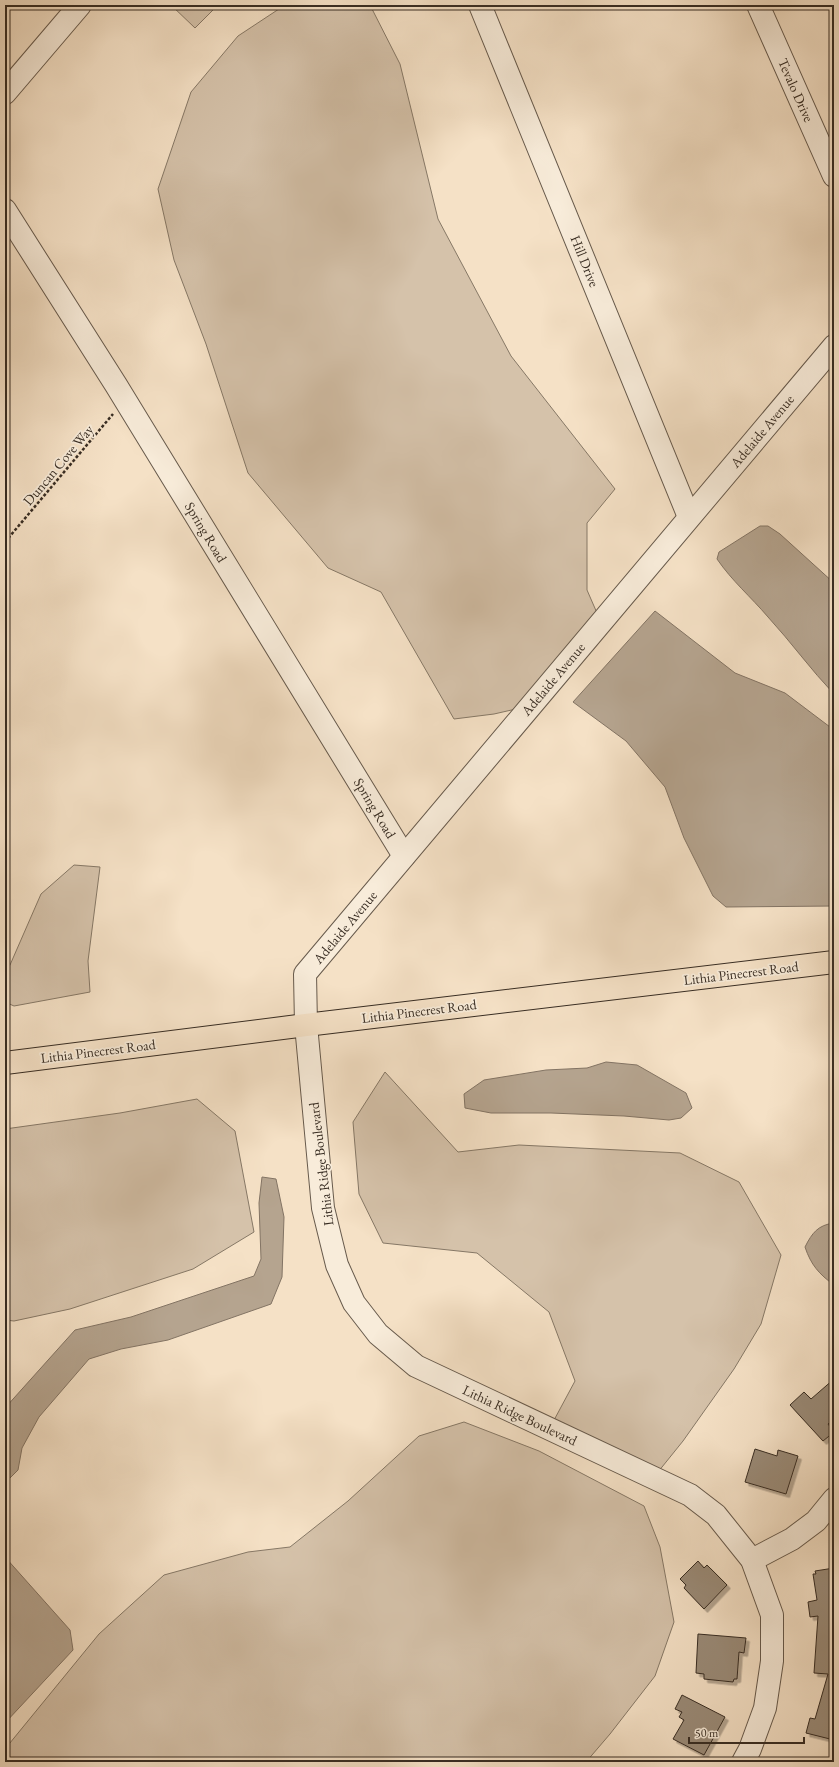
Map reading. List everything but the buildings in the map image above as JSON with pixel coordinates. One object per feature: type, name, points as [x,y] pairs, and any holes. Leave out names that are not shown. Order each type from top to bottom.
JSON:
[{"type":"main road","name":"Lithia Pinecrest Road","points":[[5,1063],[306,1025],[834,962]]},
{"type":"street","points":[[5,93],[80,5]]},
{"type":"street","name":"Hill Drive","points":[[480,5],[689,517]]},
{"type":"street","name":"Tevalo Drive","points":[[758,5],[834,176]]},
{"type":"street","name":"Spring Road","points":[[5,210],[125,400],[404,856]]},
{"type":"street","name":"Adelaide Avenue","points":[[306,1025],[305,974],[834,346]]},
{"type":"street","name":"Lithia Ridge Boulevard","points":[[306,1025],[323,1208],[337,1265],[354,1303],[378,1334],[416,1366],[690,1496],[716,1515],[752,1560],[772,1615],[772,1661],[764,1708],[750,1749],[742,1762]]},
{"type":"street","points":[[752,1560],[792,1538],[816,1522],[834,1499]]},
{"type":"path","name":"Duncan Cove Way","points":[[5,542],[125,400]]},
{"type":"shaded area","points":[[171,5],[218,5],[195,28]]},
{"type":"shaded area","points":[[285,5],[370,5],[400,64],[438,219],[511,356],[615,489],[587,523],[587,590],[597,613],[516,709],[494,714],[454,719],[381,592],[328,568],[248,473],[206,344],[174,260],[158,189],[191,92],[238,36]]},
{"type":"shaded area","points":[[760,526],[768,526],[780,534],[834,583],[834,694],[762,610],[729,575],[717,559],[719,552]]},
{"type":"shaded area","points":[[655,611],[735,673],[785,693],[834,730],[834,906],[726,907],[713,896],[684,838],[665,787],[626,741],[573,702]]},
{"type":"shaded area","points":[[74,865],[100,867],[88,961],[90,992],[14,1006],[5,1002],[5,971],[10,965],[41,894]]},
{"type":"shaded area","points":[[606,1062],[637,1065],[686,1093],[692,1108],[681,1118],[669,1120],[624,1116],[551,1113],[491,1113],[465,1108],[464,1094],[484,1080],[546,1070],[587,1068]]},
{"type":"shaded area","points":[[385,1072],[458,1152],[519,1145],[680,1153],[739,1182],[781,1255],[761,1324],[734,1369],[683,1441],[658,1472],[553,1422],[575,1381],[549,1312],[477,1253],[383,1243],[359,1194],[353,1122]]},
{"type":"shaded area","points":[[197,1099],[235,1131],[254,1232],[193,1269],[70,1309],[14,1321],[5,1320],[5,1129],[120,1113]]},
{"type":"shaded area","points":[[262,1177],[276,1179],[284,1217],[282,1277],[271,1304],[168,1340],[121,1349],[89,1359],[39,1417],[22,1448],[18,1470],[5,1483],[5,1408],[75,1330],[131,1317],[254,1276],[261,1259],[259,1203]]},
{"type":"shaded area","points":[[834,1223],[834,1285],[816,1269],[805,1247],[816,1230],[828,1224]]},
{"type":"shaded area","points":[[464,1422],[539,1451],[644,1506],[660,1547],[674,1622],[655,1676],[586,1762],[5,1762],[5,1749],[99,1634],[164,1575],[248,1552],[290,1547],[348,1501],[419,1436]]},
{"type":"shaded area","points":[[5,1557],[70,1630],[73,1650],[5,1723]]}]
